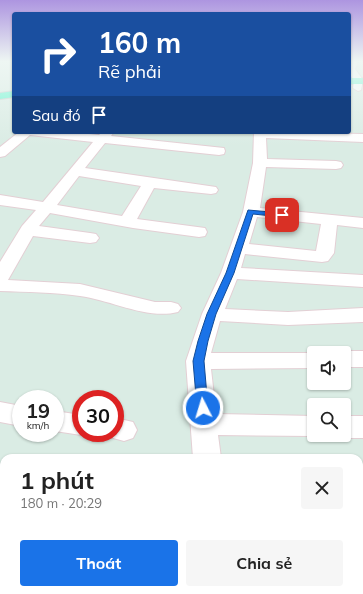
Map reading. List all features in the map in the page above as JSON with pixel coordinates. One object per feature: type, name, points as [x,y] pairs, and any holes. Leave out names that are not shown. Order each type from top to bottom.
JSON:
[{"type":"main road","points":[[0,96],[12,94]]},
{"type":"street","points":[[0,153],[24,134]]},
{"type":"street","points":[[81,134],[105,135],[219,151]]},
{"type":"street","points":[[207,454],[198,361],[212,314],[230,273],[251,212],[260,163],[260,134]]},
{"type":"street","points":[[291,134],[363,138]]},
{"type":"street","points":[[0,276],[28,230],[45,207],[105,135]]},
{"type":"street","points":[[260,163],[336,165]]},
{"type":"street","points":[[75,171],[150,184],[211,190]]},
{"type":"street","points":[[127,222],[140,198],[150,184]]},
{"type":"street","points":[[0,200],[127,222],[199,232]]},
{"type":"street","points":[[251,212],[363,223]]},
{"type":"street","points":[[239,248],[322,257],[325,253],[330,220]]},
{"type":"street","points":[[28,230],[90,238]]},
{"type":"street","points":[[230,273],[363,281]]},
{"type":"street","points":[[0,285],[80,290],[156,308],[171,308]]},
{"type":"street","points":[[212,314],[237,317],[303,318],[363,315]]},
{"type":"street","points":[[351,360],[363,359]]},
{"type":"street","points":[[198,361],[307,360]]},
{"type":"street","points":[[0,412],[12,414]]},
{"type":"street","points":[[204,424],[307,426]]},
{"type":"street","points":[[351,427],[363,427]]},
{"type":"route","points":[[203,408],[198,361],[212,314],[230,273],[251,212],[282,215]]}]
